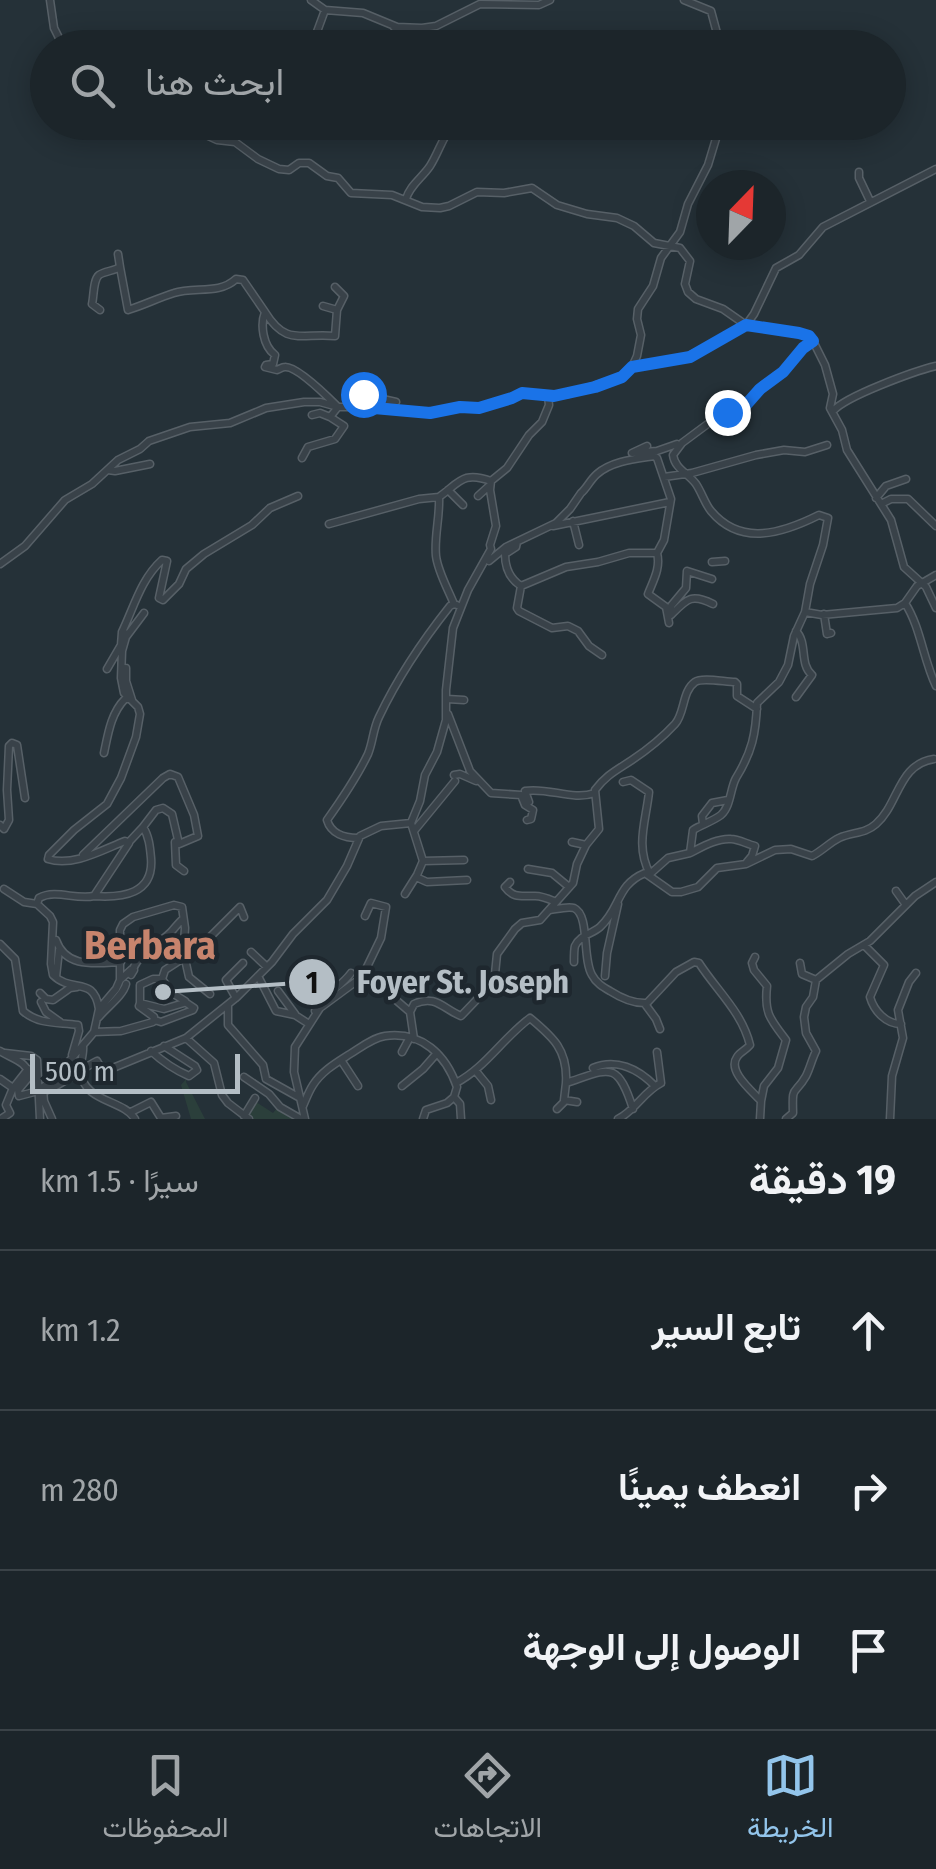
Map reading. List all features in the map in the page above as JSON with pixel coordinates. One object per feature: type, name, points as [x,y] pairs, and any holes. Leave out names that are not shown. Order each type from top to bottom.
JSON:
[{"type":"street","points":[[50,0],[55,30]]},
{"type":"street","points":[[312,0],[326,10],[363,12],[396,30]]},
{"type":"street","points":[[392,26],[432,28],[480,4],[534,5],[550,0]]},
{"type":"street","points":[[684,0],[712,11],[717,30]]},
{"type":"street","points":[[316,30],[326,10]]},
{"type":"street","points":[[217,140],[235,142],[258,160],[279,169],[309,163],[338,178],[349,192],[392,195],[422,208],[449,206],[477,192],[532,188],[557,205],[617,218],[654,242],[680,248]]},
{"type":"street","points":[[406,200],[443,140]]},
{"type":"street","points":[[629,373],[641,335],[638,311],[652,289],[659,261],[678,235],[716,140]]},
{"type":"street","points":[[0,564],[25,546],[65,500],[92,484],[118,460],[149,441],[190,427],[230,423],[279,405],[315,402],[430,413],[479,408],[522,393],[548,396],[595,387],[629,373],[690,357],[746,325],[776,268],[799,256],[826,225],[936,169]]},
{"type":"street","points":[[859,172],[870,201]]},
{"type":"street","points":[[678,235],[680,248],[690,261],[685,282],[692,297],[746,325],[799,333],[813,341],[825,366],[833,396],[830,406],[848,450],[892,523],[904,568],[929,590],[936,608]]},
{"type":"street","points":[[118,254],[128,310],[176,292],[227,286],[238,278],[244,280],[280,332],[295,337],[335,336],[337,310],[344,296],[335,287]]},
{"type":"street","points":[[100,310],[92,304],[97,278],[120,268]]},
{"type":"street","points":[[323,306],[337,310]]},
{"type":"street","points":[[265,312],[264,342],[276,358],[265,367],[292,368],[338,407]]},
{"type":"street","points":[[690,853],[692,832],[722,814],[752,748],[758,702],[782,678],[823,545],[826,516],[818,515],[782,531],[736,531],[713,513],[696,484],[672,458],[674,450],[720,415],[745,406],[813,341]]},
{"type":"street","points":[[833,412],[840,404],[936,366]]},
{"type":"street","points":[[374,408],[360,399],[360,394],[396,402]]},
{"type":"street","points":[[478,496],[507,468],[526,438],[542,422],[548,396]]},
{"type":"street","points":[[330,417],[338,407]]},
{"type":"street","points":[[302,458],[308,447],[332,440],[344,426],[320,413],[312,414]]},
{"type":"street","points":[[697,432],[712,427]]},
{"type":"street","points":[[647,446],[632,452],[657,451],[682,443]]},
{"type":"street","points":[[663,477],[756,455],[784,450],[805,452],[828,445]]},
{"type":"street","points":[[484,564],[506,547],[562,518],[607,467],[654,456],[670,502],[664,540],[657,553],[656,575],[648,596],[666,606],[669,619]]},
{"type":"street","points":[[108,470],[150,464]]},
{"type":"street","points":[[328,524],[436,500],[469,476],[490,483]]},
{"type":"street","points":[[878,501],[886,486],[906,479]]},
{"type":"street","points":[[490,483],[496,526],[484,564],[458,605],[452,632],[448,712],[466,764],[494,794],[521,795],[525,805],[533,810],[527,820]]},
{"type":"street","points":[[448,490],[463,505]]},
{"type":"street","points":[[107,669],[122,645],[150,571],[162,560],[167,560],[159,598],[163,600],[186,569],[204,554],[252,525],[270,508],[298,496]]},
{"type":"street","points":[[436,500],[436,555],[458,605]]},
{"type":"street","points":[[878,501],[908,500],[936,526]]},
{"type":"street","points":[[547,527],[670,502]]},
{"type":"street","points":[[573,522],[579,544]]},
{"type":"street","points":[[517,542],[505,554],[505,560],[510,575],[521,586]]},
{"type":"street","points":[[521,586],[566,567],[629,553],[657,553]]},
{"type":"street","points":[[712,562],[725,561]]},
{"type":"street","points":[[669,619],[672,606],[686,588],[687,572],[712,578]]},
{"type":"street","points":[[804,612],[892,609],[905,603],[910,593],[936,574]]},
{"type":"street","points":[[521,586],[516,608],[519,611],[552,628],[574,628],[602,655]]},
{"type":"street","points":[[669,619],[689,598],[698,597],[714,604]]},
{"type":"street","points":[[905,603],[936,686]]},
{"type":"street","points":[[412,827],[381,826],[358,838],[348,838],[334,832],[327,820],[368,754],[375,726],[391,692],[428,632],[450,606],[458,605]]},
{"type":"street","points":[[128,842],[62,862],[48,857],[104,807],[136,737],[140,711],[131,700],[122,654],[125,633],[144,613]]},
{"type":"street","points":[[824,614],[827,634],[831,634]]},
{"type":"street","points":[[796,632],[802,640],[807,671],[812,675],[796,698]]},
{"type":"street","points":[[402,1052],[412,1039],[410,1012],[415,1002],[442,1003],[461,1016],[495,974],[496,954],[514,928],[540,920],[573,883],[577,864],[600,825],[595,793],[606,776],[638,756],[676,723],[696,681],[736,682],[736,696],[757,709]]},
{"type":"street","points":[[447,699],[464,700]]},
{"type":"street","points":[[104,752],[120,704],[131,700]]},
{"type":"street","points":[[404,894],[423,861],[412,827],[425,775],[439,746],[448,712]]},
{"type":"street","points":[[0,825],[4,830],[9,820],[7,771],[12,742],[19,754],[26,798]]},
{"type":"street","points":[[623,782],[631,780],[649,792],[641,842],[644,863],[650,874],[672,892],[681,892],[698,887],[717,868],[743,865],[776,850],[812,856],[834,840],[862,832],[884,815],[906,774],[924,761],[934,760]]},
{"type":"street","points":[[78,859],[170,774],[178,777],[199,832],[198,837],[180,845]]},
{"type":"street","points":[[412,827],[460,774],[478,780]]},
{"type":"street","points":[[529,802],[526,790],[532,789],[583,796],[595,793]]},
{"type":"street","points":[[703,824],[702,816],[712,804],[728,800]]},
{"type":"street","points":[[94,896],[128,842],[156,810],[163,808],[172,814],[176,864],[184,871]]},
{"type":"street","points":[[684,826],[692,832]]},
{"type":"street","points":[[37,904],[39,898],[49,894],[84,898],[129,894],[146,882],[152,859],[143,827]]},
{"type":"street","points":[[176,836],[180,854]]},
{"type":"street","points":[[43,1104],[56,1087],[80,1070],[97,1062],[108,1070],[186,1038],[236,998],[331,894],[358,838]]},
{"type":"street","points":[[574,962],[575,946],[603,924],[628,882],[650,874],[668,858],[725,838],[738,839],[755,846],[743,865]]},
{"type":"street","points":[[572,842],[586,845]]},
{"type":"street","points":[[423,861],[464,860]]},
{"type":"street","points":[[528,869],[552,872],[569,886]]},
{"type":"street","points":[[416,877],[427,882],[467,880]]},
{"type":"street","points":[[510,882],[505,888],[514,895],[535,895],[557,903]]},
{"type":"street","points":[[786,1119],[793,1113],[792,1094],[805,1079],[816,1051],[806,1033],[804,1017],[816,980],[864,944],[914,896],[936,882]]},
{"type":"street","points":[[4,889],[24,902],[37,904],[52,918],[59,949],[56,978]]},
{"type":"street","points":[[896,891],[906,905]]},
{"type":"street","points":[[311,1020],[365,971],[381,938],[387,909],[371,903],[365,916]]},
{"type":"street","points":[[606,976],[606,953],[618,903]]},
{"type":"street","points":[[97,1020],[124,992],[120,930],[125,922],[174,905],[182,908],[184,958],[189,977],[210,994]]},
{"type":"street","points":[[162,978],[166,970],[204,943],[240,907],[244,917]]},
{"type":"street","points":[[549,910],[577,910],[594,979],[626,1000],[645,1004],[660,1029]]},
{"type":"street","points":[[99,1008],[132,972],[134,964],[184,918]]},
{"type":"street","points":[[43,1104],[55,1078],[94,1032],[99,1008],[94,991],[65,984],[52,972],[54,934]]},
{"type":"street","points":[[0,944],[16,962],[23,1011],[36,1020],[78,1025],[70,1060]]},
{"type":"street","points":[[864,944],[884,965],[871,1001],[888,1022],[901,1024]]},
{"type":"street","points":[[59,949],[81,963],[121,962]]},
{"type":"street","points":[[251,952],[267,967]]},
{"type":"street","points":[[755,957],[754,970],[767,986],[768,1015],[786,1040],[778,1068],[764,1086],[760,1119]]},
{"type":"street","points":[[236,998],[226,980],[243,963]]},
{"type":"street","points":[[645,1004],[678,970],[699,963],[743,1024],[750,1046],[736,1058],[734,1068],[761,1100]]},
{"type":"street","points":[[800,963],[802,974],[816,980]]},
{"type":"street","points":[[244,1076],[284,1110],[303,1119],[295,1076],[297,1044],[316,1006],[344,983],[350,972]]},
{"type":"street","points":[[890,1119],[892,1076],[903,1038],[898,1010],[916,973]]},
{"type":"street","points":[[258,976],[276,1011],[311,1020]]},
{"type":"street","points":[[162,978],[172,993],[193,1010],[161,1022],[140,1006],[140,985],[162,978]]},
{"type":"street","points":[[62,1024],[46,1012],[40,997],[53,1000],[70,988],[81,986]]},
{"type":"street","points":[[383,990],[410,1012]]},
{"type":"street","points":[[278,991],[296,1016]]},
{"type":"street","points":[[140,1003],[164,1009],[185,1002]]},
{"type":"street","points":[[228,1004],[228,1025],[263,1065],[266,1079],[302,1102]]},
{"type":"street","points":[[456,1083],[476,1070],[530,1018],[558,1045],[566,1068],[565,1101]]},
{"type":"street","points":[[94,1032],[121,1031],[155,1020]]},
{"type":"street","points":[[302,1102],[316,1080],[364,1045],[382,1037],[412,1039],[437,1052],[448,1064],[456,1083],[454,1098],[426,1110],[423,1119]]},
{"type":"street","points":[[186,1038],[211,1059],[225,1100],[246,1117],[255,1098]]},
{"type":"street","points":[[83,1046],[80,1070],[84,1082],[100,1098],[133,1116],[151,1102],[161,1118],[176,1116]]},
{"type":"street","points":[[151,1052],[183,1074],[195,1074],[195,1066],[164,1046]]},
{"type":"street","points":[[2,1052],[34,1057],[43,1104]]},
{"type":"street","points":[[2,1052],[28,1068],[29,1076],[18,1095],[43,1104]]},
{"type":"street","points":[[402,1086],[437,1052]]},
{"type":"street","points":[[618,1119],[648,1090],[661,1084],[657,1052]]},
{"type":"street","points":[[342,1060],[358,1086]]},
{"type":"street","points":[[593,1068],[622,1065],[639,1072],[655,1086]]},
{"type":"street","points":[[1,1119],[12,1116],[6,1105],[28,1068]]},
{"type":"street","points":[[476,1070],[488,1086],[492,1100]]},
{"type":"street","points":[[566,1083],[595,1072],[611,1072],[622,1080],[632,1109]]},
{"type":"street","points":[[0,1080],[13,1088]]},
{"type":"street","points":[[454,1098],[460,1104],[461,1119]]},
{"type":"street","points":[[556,1108],[565,1101],[578,1102]]},
{"type":"green space","points":[[187,1078],[205,1119],[191,1119],[181,1085]]},
{"type":"green space","points":[[256,1102],[273,1113],[278,1107],[298,1119],[252,1119],[247,1115]]},
{"type":"place","name":"Foyer St. Joseph","points":[[163,992]]},
{"type":"district","name":"Berbara","points":[[150,946]]},
{"type":"route","points":[[363,394],[360,399],[374,408],[430,413],[479,408],[522,393],[554,396],[595,387],[622,377],[632,367],[690,357],[746,325],[799,333],[812,339],[745,406],[727,412]]}]
